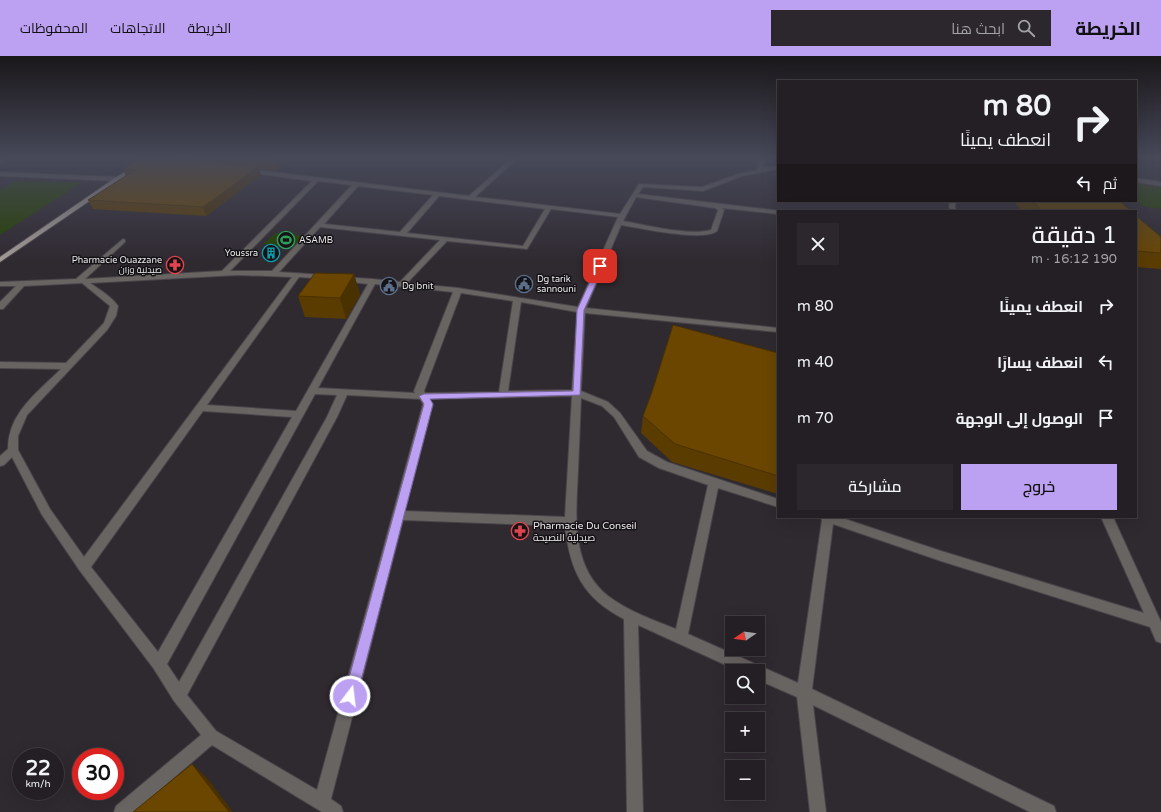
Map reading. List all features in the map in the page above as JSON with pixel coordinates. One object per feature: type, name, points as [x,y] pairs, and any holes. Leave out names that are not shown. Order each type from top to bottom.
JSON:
[{"type":"main road","points":[[0,260],[98,192]]},
{"type":"street","points":[[224,273],[304,192]]},
{"type":"street","points":[[274,273],[349,192]]},
{"type":"street","points":[[424,192],[548,207],[681,232],[713,232],[720,214],[720,208],[698,204]]},
{"type":"street","points":[[471,197],[477,192]]},
{"type":"street","points":[[636,192],[621,220],[581,310],[578,393],[570,522],[572,544],[577,563],[588,584],[604,601],[631,617],[739,664]]},
{"type":"street","points":[[698,204],[701,192]]},
{"type":"street","points":[[402,234],[438,194]]},
{"type":"street","points":[[634,196],[777,212]]},
{"type":"street","points":[[319,224],[525,248],[548,207]]},
{"type":"street","points":[[402,284],[445,239]]},
{"type":"street","points":[[80,282],[123,242]]},
{"type":"street","points":[[0,284],[80,282],[224,273],[274,273],[458,290],[581,310],[777,330]]},
{"type":"street","points":[[84,567],[297,275]]},
{"type":"street","points":[[159,664],[373,281]]},
{"type":"street","points":[[80,282],[110,301],[114,306],[114,312],[104,328],[23,413],[16,426],[13,436],[13,450],[46,512],[84,567],[159,664],[179,696],[212,736],[322,802],[335,812]]},
{"type":"street","points":[[0,307],[23,283]]},
{"type":"street","points":[[322,802],[428,404],[420,391],[458,290]]},
{"type":"street","points":[[503,395],[517,300]]},
{"type":"street","points":[[0,365],[68,366]]},
{"type":"street","points":[[312,392],[424,396],[578,393],[605,404],[617,414],[643,454],[663,465],[777,503]]},
{"type":"street","points":[[179,696],[332,417],[343,393]]},
{"type":"street","points":[[200,408],[300,414]]},
{"type":"street","points":[[0,462],[13,450]]},
{"type":"street","points":[[681,638],[714,483]]},
{"type":"street","points":[[398,515],[570,522]]},
{"type":"street","points":[[818,812],[804,693],[827,518]]},
{"type":"street","points":[[830,518],[941,556],[1154,622]]},
{"type":"street","points":[[1107,518],[1161,637]]},
{"type":"street","points":[[631,617],[635,812]]},
{"type":"street","points":[[765,676],[804,693],[1048,812]]},
{"type":"street","points":[[122,812],[212,736]]},
{"type":"green space","points":[[0,192],[67,192],[0,235]]},
{"type":"green space","points":[[1137,192],[1161,192],[1161,209],[1142,206],[1137,201]]},
{"type":"green space","name":"ASAMB","points":[[276,233],[308,236],[296,247],[263,244]]},
{"type":"building","points":[[100,192],[223,192],[203,207],[88,200]]},
{"type":"building","points":[[1034,202],[1120,202],[1130,210],[1041,210]]},
{"type":"building","points":[[1137,217],[1161,237],[1161,253],[1137,251]]},
{"type":"building","points":[[315,273],[354,274],[340,298],[298,296]]},
{"type":"building","points":[[673,325],[777,353],[777,476],[675,444],[643,416]]},
{"type":"building","points":[[192,764],[229,812],[133,812]]},
{"type":"place","name":"ASAMB","points":[[286,240]]},
{"type":"place","name":"Youssra","points":[[271,253]]},
{"type":"place","name":"Pharmacie Ouazzane صيدلية وزان","points":[[175,265]]},
{"type":"place","name":"Dg tarik sannouni","points":[[524,284]]},
{"type":"place","name":"Dg bnit","points":[[389,286]]},
{"type":"place","name":"Pharmacie Du Conseil صيدلية النصيحة","points":[[520,531]]},
{"type":"route","points":[[350,696],[428,404],[424,396],[578,393],[581,310],[600,266]]}]
